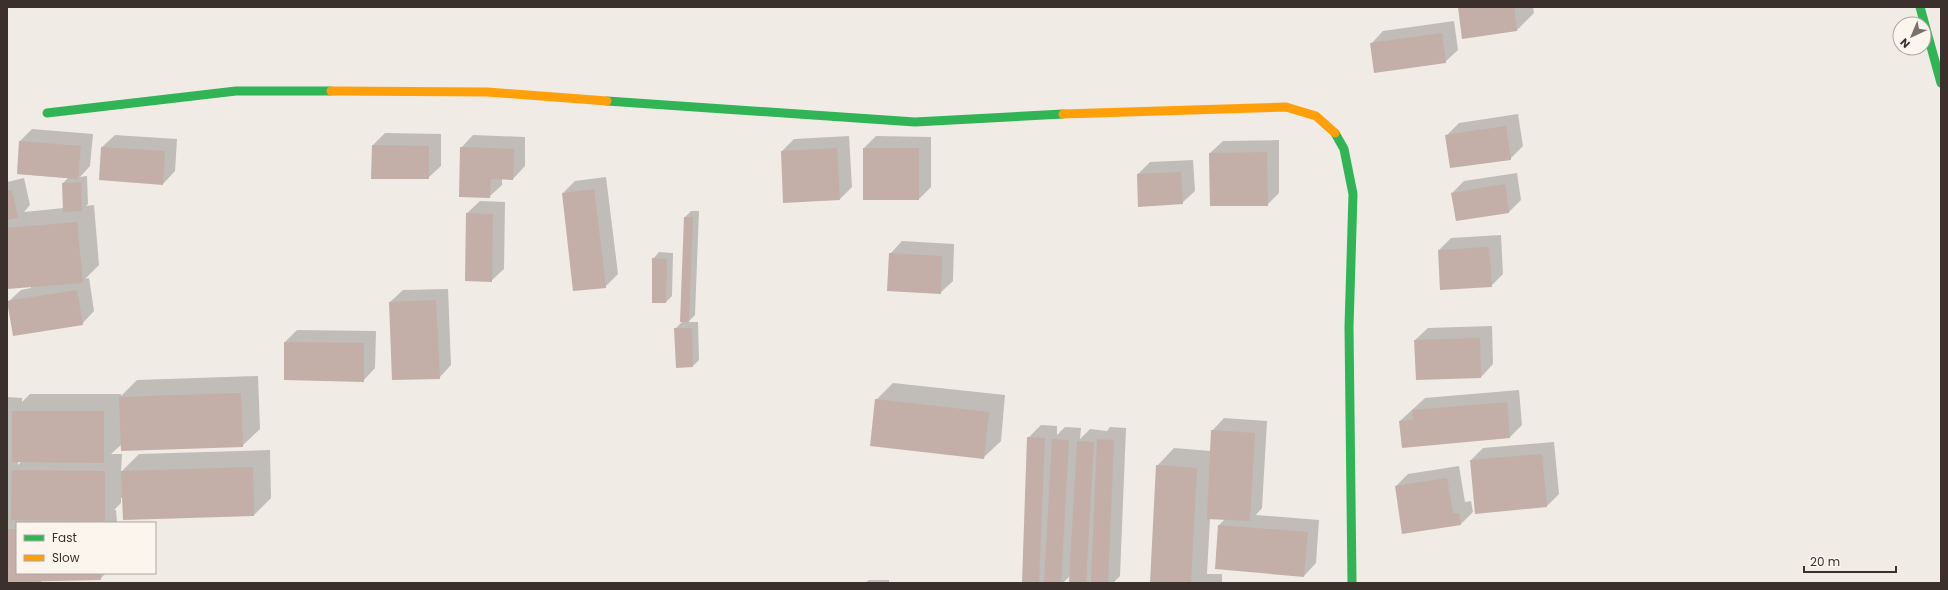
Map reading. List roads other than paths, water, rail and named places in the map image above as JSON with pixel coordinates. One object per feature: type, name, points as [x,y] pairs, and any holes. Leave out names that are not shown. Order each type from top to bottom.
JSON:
[{"type":"street","points":[[1920,7],[1941,83]]},
{"type":"street","points":[[47,113],[243,91],[487,92],[683,107],[828,115],[915,122],[1124,111],[1286,107],[1316,116],[1333,130],[1344,148],[1353,194],[1349,327],[1352,583]]}]
